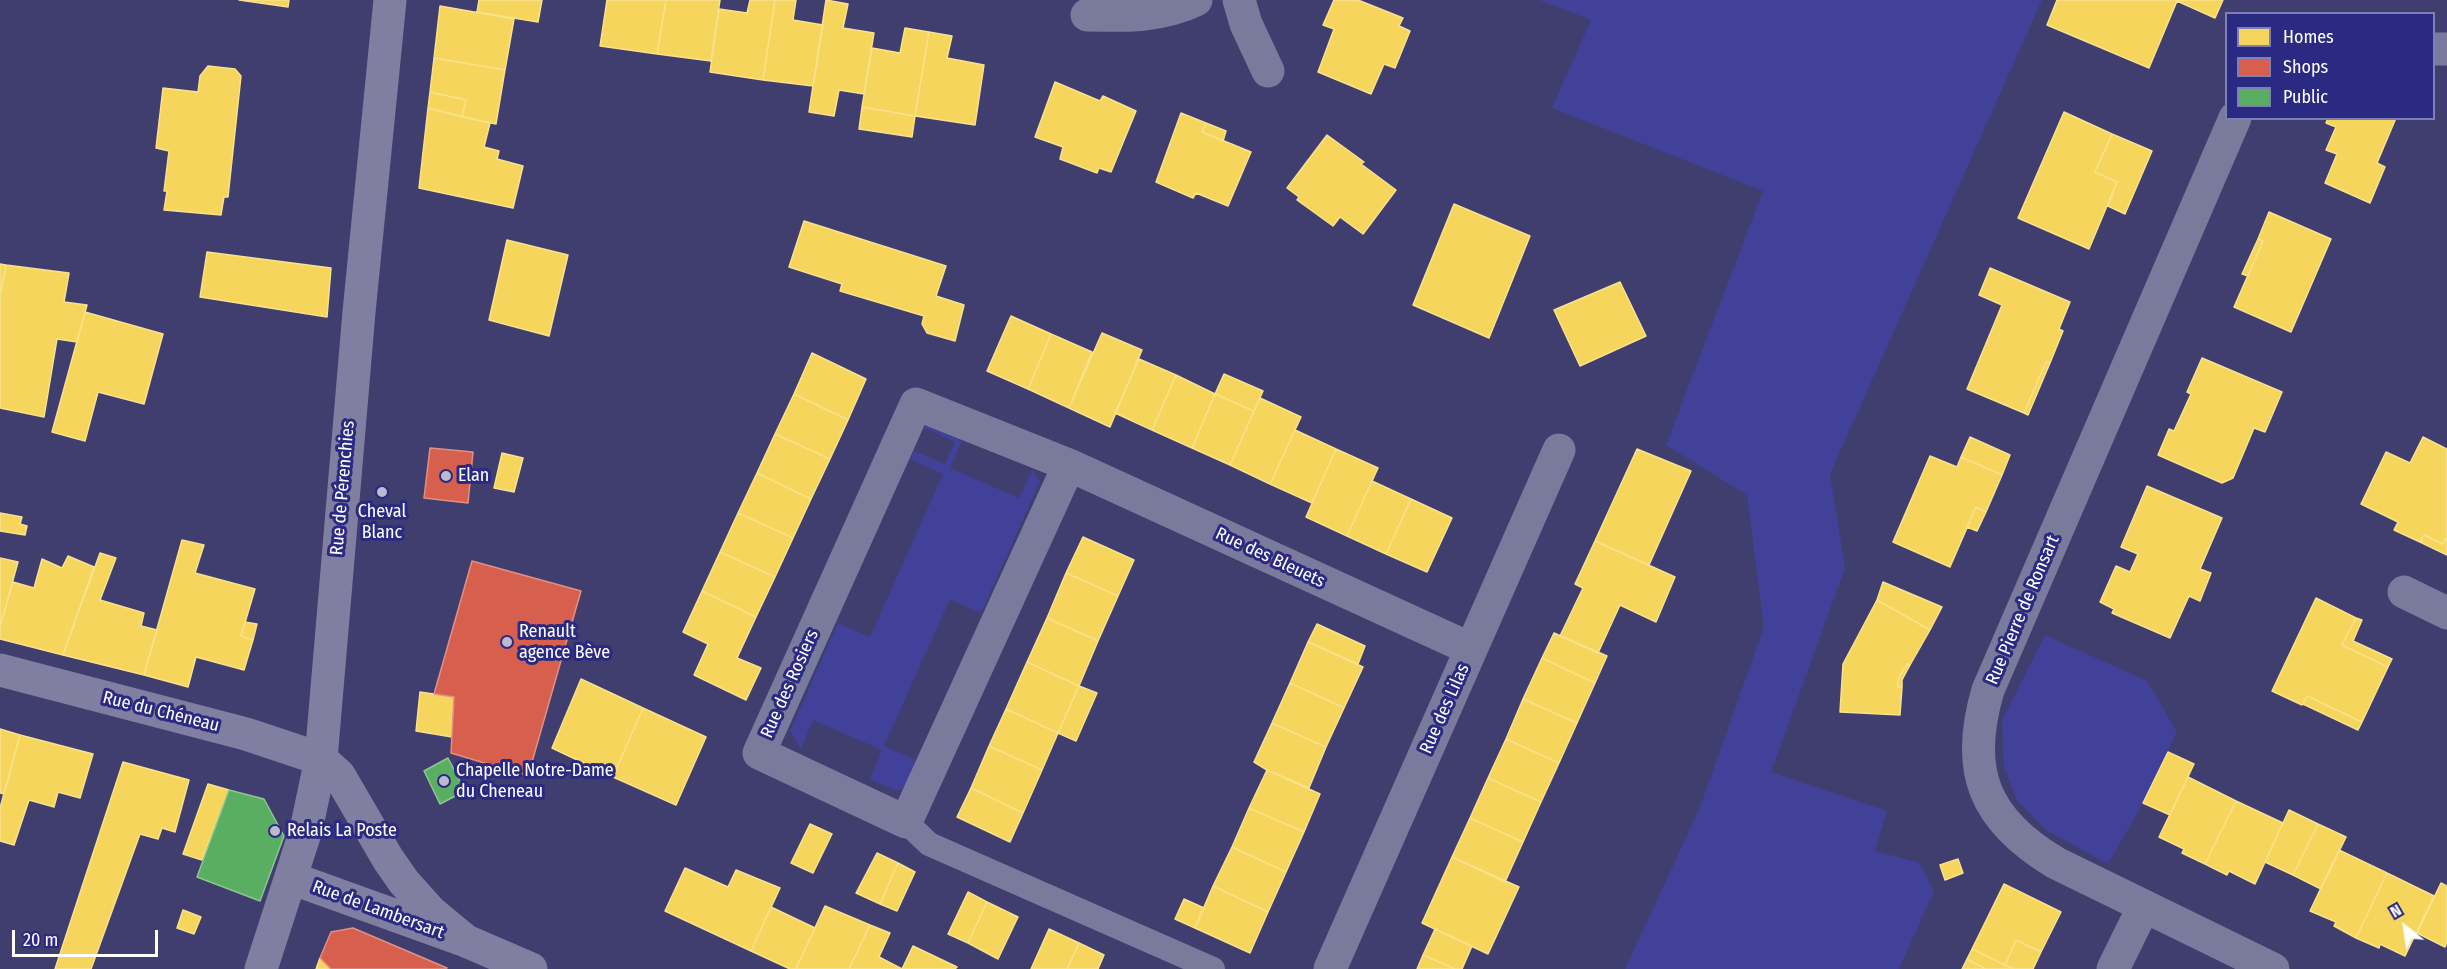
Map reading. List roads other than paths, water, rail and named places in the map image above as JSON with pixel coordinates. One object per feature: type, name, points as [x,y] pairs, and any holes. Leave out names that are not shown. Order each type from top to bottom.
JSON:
[{"type":"main road","name":"Rue de Pérenchies","points":[[261,969],[312,807],[321,759],[358,323],[390,0]]},
{"type":"main road","name":"Rue du Chéneau","points":[[0,670],[246,734],[321,759]]},
{"type":"main road","name":"Rue de Lambersart","points":[[321,759],[339,775],[404,882],[431,912],[466,941]]},
{"type":"main road","name":"Rue de Lambersart","points":[[291,878],[466,941],[531,969]]},
{"type":"street","points":[[1087,15],[1156,14],[1196,0]]},
{"type":"street","points":[[1239,0],[1246,24],[1268,71]]},
{"type":"street","name":"Rue Pierre de Ronsart","points":[[2234,120],[1988,690],[1979,719],[1978,765],[1986,790],[1998,813],[2014,833],[2032,848],[2056,863],[2273,969]]},
{"type":"street","name":"Rue des Rosiers","points":[[906,822],[759,753],[916,404],[1069,465]]},
{"type":"street","name":"Rue des Lilas","points":[[1330,969],[1559,450]]},
{"type":"street","points":[[906,822],[1069,465]]},
{"type":"street","name":"Rue des Bleuets","points":[[1069,465],[1471,649]]},
{"type":"street","points":[[2404,592],[2447,613]]},
{"type":"street","points":[[2113,969],[2144,906]]},
{"type":"lane","name":"Rue des Rosiers","points":[[906,822],[929,844],[1213,969]]},
{"type":"place","name":"Elan","points":[[446,476]]},
{"type":"place","name":"Cheval Blanc","points":[[382,492]]},
{"type":"place","name":"Renault agence Bève","points":[[507,642]]},
{"type":"place","name":"Chapelle Notre-Dame du Cheneau","points":[[444,781]]},
{"type":"place","name":"Relais La Poste","points":[[275,831]]}]
